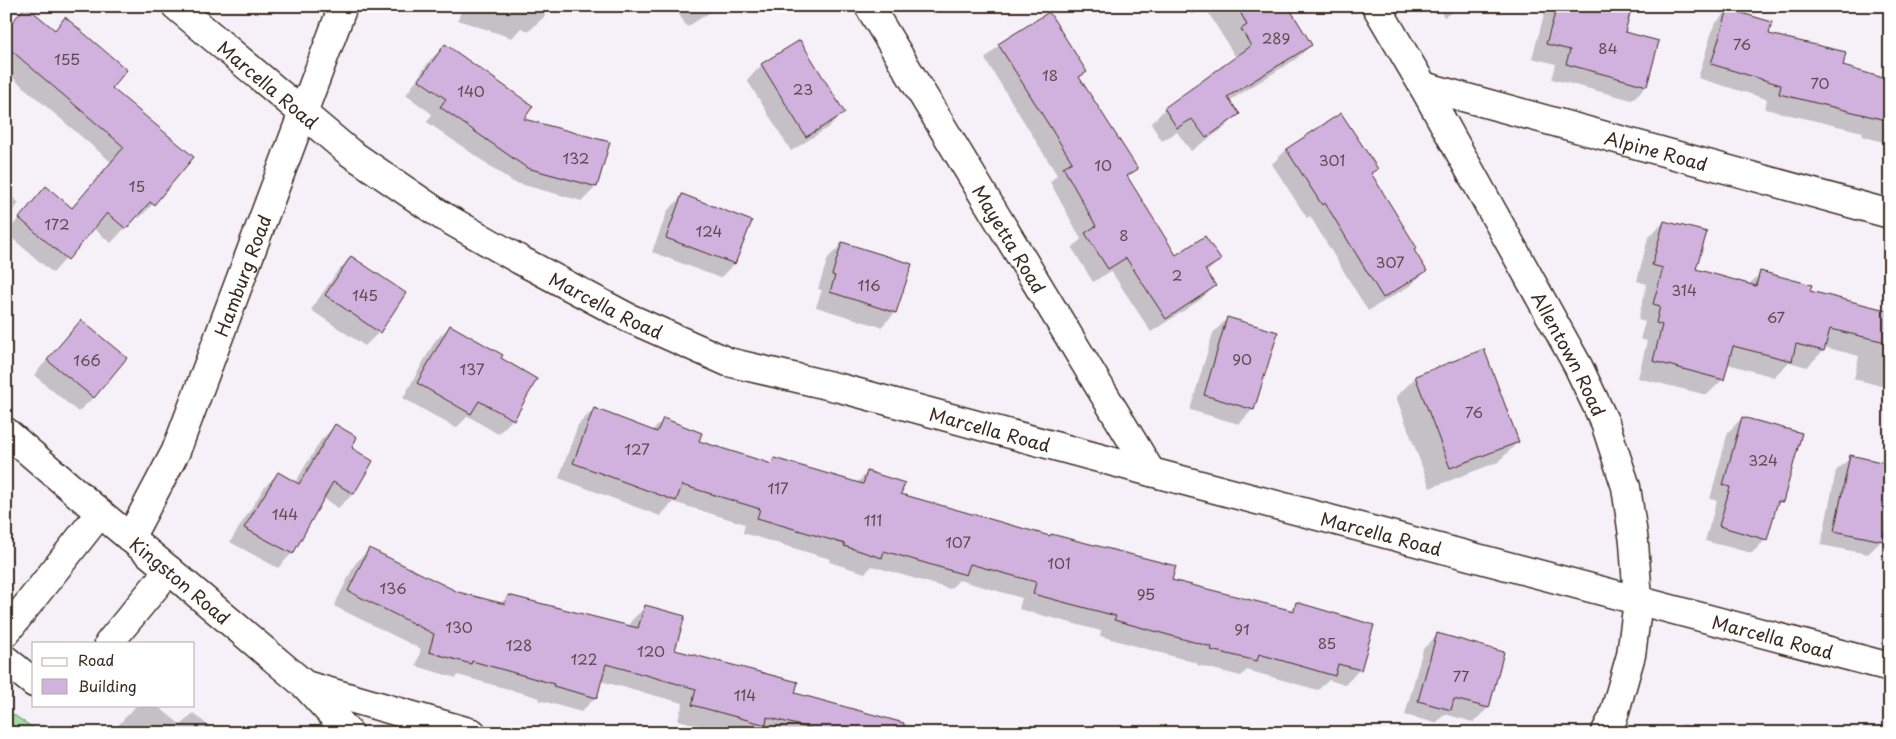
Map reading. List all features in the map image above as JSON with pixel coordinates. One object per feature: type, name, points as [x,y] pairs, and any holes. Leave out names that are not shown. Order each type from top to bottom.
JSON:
[{"type":"street","name":"Marcella Road","points":[[176,6],[349,152],[441,215],[520,260],[629,318],[728,362],[840,388],[1890,667]]},
{"type":"street","name":"Hamburg Road","points":[[130,538],[176,451],[343,6]]},
{"type":"street","name":"Mayetta Road","points":[[869,6],[1151,472]]},
{"type":"street","name":"Allentown Road","points":[[1376,6],[1423,86],[1578,366],[1605,423],[1626,487],[1634,542],[1638,600],[1631,655],[1613,718],[1605,733]]},
{"type":"street","name":"Alpine Road","points":[[1423,86],[1890,214]]},
{"type":"street","name":"Kingston Road","points":[[11,446],[100,513],[170,570],[305,685],[349,733]]},
{"type":"street","points":[[6,632],[100,513]]},
{"type":"street","points":[[110,642],[170,570]]},
{"type":"street","points":[[6,660],[32,681]]},
{"type":"street","points":[[305,685],[472,733]]},
{"type":"green space","points":[[6,710],[41,733],[6,733]]},
{"type":"building","points":[[26,6],[55,30],[65,17],[127,70],[112,88],[194,157],[154,205],[150,202],[126,229],[107,213],[68,260],[19,218],[46,186],[72,208],[124,147],[6,46],[6,29]]},
{"type":"building","points":[[1237,6],[1288,6],[1312,45],[1227,97],[1240,114],[1206,138],[1192,119],[1177,128],[1164,108],[1251,46],[1241,29],[1247,25]]},
{"type":"building","points":[[1557,6],[1632,6],[1625,32],[1659,41],[1647,86],[1566,64],[1570,50],[1546,44]]},
{"type":"building","points":[[1728,9],[1772,22],[1769,34],[1846,52],[1843,66],[1890,80],[1890,121],[1779,94],[1781,85],[1711,64]]},
{"type":"building","points":[[1049,12],[1087,72],[1079,77],[1138,169],[1127,176],[1176,255],[1205,236],[1221,260],[1205,270],[1216,286],[1166,319],[1126,258],[1108,269],[1085,233],[1096,226],[1063,167],[1072,162],[998,44]]},
{"type":"building","points":[[800,40],[845,113],[806,137],[761,64]]},
{"type":"building","points":[[445,44],[533,106],[524,119],[610,142],[597,187],[527,168],[440,107],[446,99],[419,80]]},
{"type":"building","points":[[1341,113],[1378,169],[1371,173],[1417,248],[1414,250],[1427,271],[1383,298],[1325,203],[1322,205],[1286,149]]},
{"type":"building","points":[[682,194],[752,221],[735,264],[666,238]]},
{"type":"building","points":[[1664,221],[1707,232],[1696,269],[1756,286],[1760,271],[1812,285],[1810,291],[1890,311],[1890,343],[1830,329],[1824,351],[1796,344],[1792,361],[1733,346],[1724,380],[1653,361],[1662,325],[1656,323],[1660,306],[1653,304],[1663,268],[1652,265]]},
{"type":"building","points":[[842,242],[912,264],[896,313],[830,292],[835,276],[832,275]]},
{"type":"building","points":[[351,256],[406,293],[380,333],[325,295]]},
{"type":"building","points":[[1227,317],[1278,332],[1254,410],[1204,395]]},
{"type":"building","points":[[81,320],[127,358],[94,398],[47,360]]},
{"type":"building","points":[[450,325],[503,355],[501,358],[537,379],[514,420],[479,401],[471,414],[417,383]]},
{"type":"building","points":[[1484,349],[1519,442],[1450,468],[1415,376]]},
{"type":"building","points":[[594,408],[657,432],[663,418],[702,433],[699,441],[772,464],[774,458],[863,484],[867,471],[905,483],[901,494],[1050,536],[1051,534],[1176,566],[1172,580],[1294,611],[1296,602],[1374,625],[1361,670],[1338,664],[1335,676],[1259,654],[1257,661],[1211,650],[1212,647],[1114,620],[1116,616],[1033,594],[1036,582],[970,564],[966,575],[884,551],[882,558],[844,546],[845,544],[757,518],[760,509],[682,485],[676,501],[573,463]]},
{"type":"building","points":[[1742,417],[1802,433],[1783,502],[1778,501],[1767,540],[1719,526],[1730,487],[1723,485]]},
{"type":"building","points":[[335,424],[357,437],[352,448],[373,461],[354,494],[333,482],[293,554],[244,528],[278,472],[299,484]]},
{"type":"building","points":[[1850,455],[1890,464],[1890,509],[1883,541],[1834,531]]},
{"type":"building","points":[[369,548],[458,592],[505,604],[508,595],[638,628],[645,605],[685,616],[675,650],[798,682],[795,693],[904,723],[903,733],[827,733],[767,717],[766,725],[692,705],[696,689],[606,664],[597,698],[472,661],[471,664],[429,652],[434,634],[348,591]]},
{"type":"building","points":[[1437,633],[1504,652],[1489,708],[1454,699],[1451,710],[1418,701]]}]
